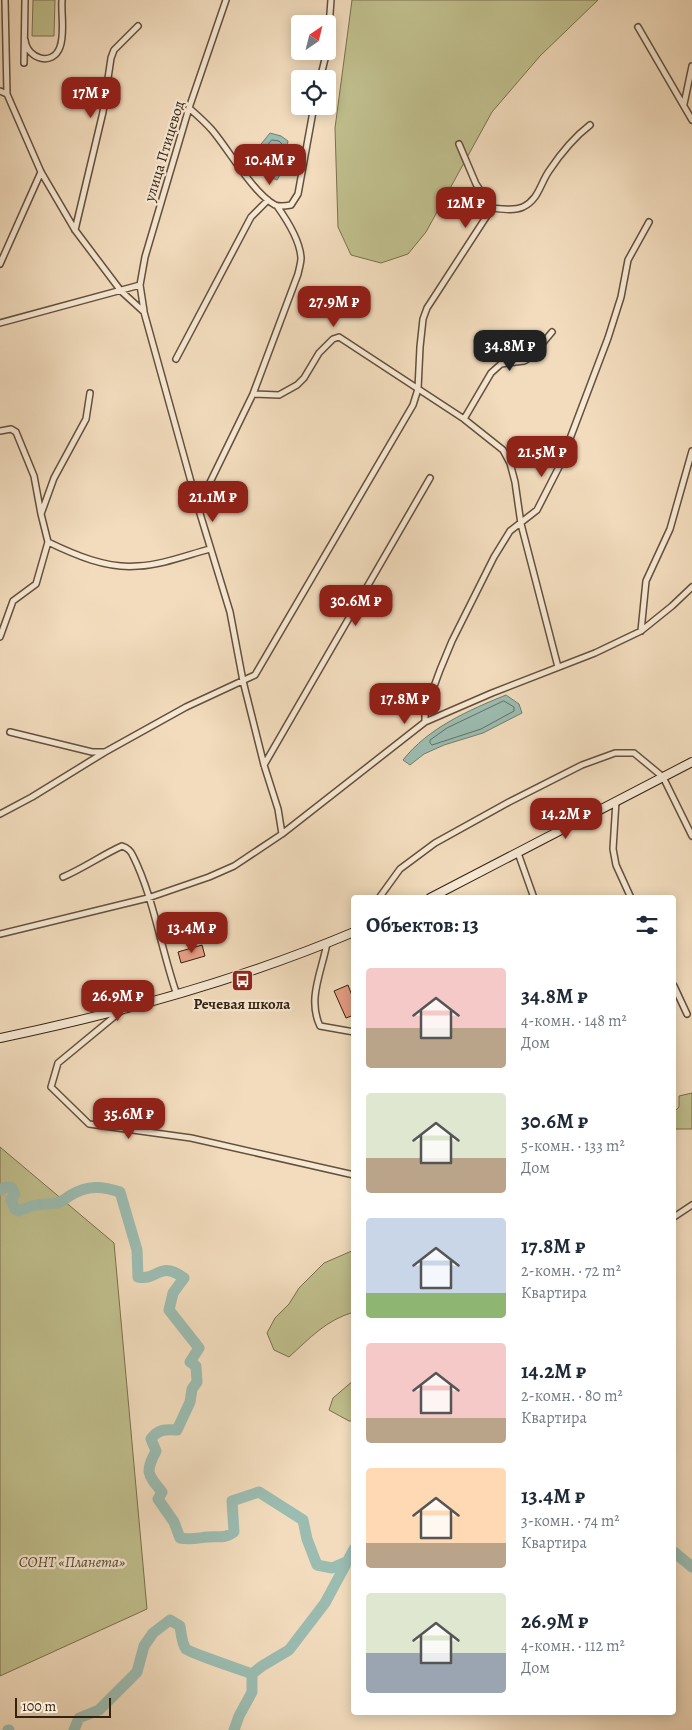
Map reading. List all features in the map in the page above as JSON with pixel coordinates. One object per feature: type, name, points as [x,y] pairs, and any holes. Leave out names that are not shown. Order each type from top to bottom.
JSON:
[{"type":"main road","points":[[436,895],[692,762]]},
{"type":"main road","points":[[0,1038],[177,995],[242,975],[351,933]]},
{"type":"street","points":[[5,0],[7,94],[41,172],[75,230],[122,291],[144,312]]},
{"type":"street","points":[[24,63],[25,0]]},
{"type":"street","points":[[25,40],[28,52],[35,57],[47,58],[57,52],[61,41],[62,0]]},
{"type":"street","name":"улица Птицевод","points":[[226,0],[189,108],[145,257],[140,285],[144,312],[210,550],[235,630],[243,681],[264,765],[278,809],[282,834]]},
{"type":"street","points":[[330,15],[331,0]]},
{"type":"street","points":[[75,230],[103,112],[111,58],[114,50],[138,26]]},
{"type":"street","points":[[638,28],[692,120]]},
{"type":"street","points":[[684,104],[692,66]]},
{"type":"street","points":[[0,91],[7,94]]},
{"type":"street","points":[[189,108],[212,130],[242,170],[286,218],[301,258],[298,274],[253,394],[198,507]]},
{"type":"street","points":[[277,206],[291,205],[298,194],[312,115]]},
{"type":"street","points":[[458,144],[476,184],[492,208],[507,210],[522,208],[535,199],[548,173],[564,151],[576,136],[590,125]]},
{"type":"street","points":[[0,264],[41,172]]},
{"type":"street","points":[[176,358],[251,216],[268,200]]},
{"type":"street","points":[[0,814],[32,797],[104,752],[186,707],[255,675],[413,405],[418,389],[423,319],[427,308],[492,208]]},
{"type":"street","points":[[425,722],[430,696],[452,641],[494,557],[510,532],[537,510],[560,465],[608,338],[621,297],[628,260],[649,222]]},
{"type":"street","points":[[0,323],[140,285]]},
{"type":"street","points":[[464,419],[491,373],[502,364],[524,361],[531,358],[552,332]]},
{"type":"street","points":[[253,394],[279,395],[297,385],[304,378],[319,353],[333,339],[338,337],[464,419],[503,450],[510,463],[516,482],[521,524],[558,667]]},
{"type":"street","points":[[41,514],[54,478],[86,419],[90,393]]},
{"type":"street","points":[[0,431],[11,430],[16,432],[34,476],[48,542],[36,584],[13,601],[0,637]]},
{"type":"street","points":[[641,631],[646,581],[670,529],[692,452]]},
{"type":"street","points":[[264,765],[430,478]]},
{"type":"street","points":[[48,542],[87,559],[110,565],[138,566],[210,550]]},
{"type":"street","points":[[0,934],[148,898],[209,877],[234,866],[282,834],[425,722],[595,653],[641,631],[692,587]]},
{"type":"street","points":[[10,732],[92,752],[104,752]]},
{"type":"street","points":[[381,895],[400,869],[435,843],[509,802],[582,765],[615,754],[634,752],[664,777],[692,836]]},
{"type":"street","points":[[616,801],[613,849],[616,865],[630,895]]},
{"type":"street","points":[[63,877],[122,846],[128,848],[133,854],[148,898],[177,995]]},
{"type":"street","points":[[518,853],[533,895]]},
{"type":"street","points":[[326,943],[316,985],[314,1014],[320,1026],[351,1031]]},
{"type":"street","points":[[676,990],[687,1014]]},
{"type":"street","points":[[124,1009],[58,1063],[51,1087],[89,1124],[191,1138],[351,1174]]},
{"type":"street","points":[[676,1216],[692,1205]]},
{"type":"green space","points":[[33,0],[55,0],[54,36],[32,36]]},
{"type":"green space","points":[[352,0],[598,0],[540,56],[492,112],[426,232],[408,254],[381,263],[351,255],[338,227],[335,128]]},
{"type":"green space","points":[[692,1093],[692,1129],[676,1129],[676,1110],[679,1107],[679,1096]]},
{"type":"green space","name":"СОНТ «Планета»","points":[[0,1147],[114,1243],[147,1609],[0,1676]]},
{"type":"green space","points":[[351,1251],[351,1313],[327,1325],[289,1357],[274,1350],[267,1333],[275,1318],[289,1304],[299,1288],[324,1263]]},
{"type":"green space","points":[[351,1383],[351,1421],[329,1410],[333,1398]]},
{"type":"water","points":[[270,133],[281,136],[288,141],[283,170],[277,180],[253,171],[249,159]]},
{"type":"water","points":[[506,695],[519,704],[522,713],[483,733],[444,745],[424,754],[410,765],[403,760],[424,738],[437,729],[478,707]]},
{"type":"building","points":[[202,945],[205,956],[181,963],[178,952]]},
{"type":"building","points":[[348,985],[351,993],[351,1016],[346,1018],[334,991]]},
{"type":"waterway","points":[[0,1190],[6,1187],[12,1188],[15,1194],[11,1200],[15,1209],[19,1211],[34,1205],[59,1202],[83,1189],[101,1188],[120,1192],[137,1250],[138,1277],[169,1271],[184,1278],[173,1293],[169,1310],[199,1348],[190,1362],[196,1366],[197,1382],[192,1389],[190,1402],[177,1430],[162,1430],[151,1439],[156,1451],[149,1468],[153,1481],[162,1492],[158,1499],[174,1522],[180,1538],[221,1537],[234,1532],[232,1501],[259,1492],[303,1520],[307,1539],[317,1565],[332,1568],[346,1562]]},
{"type":"waterway","points":[[676,1554],[692,1567]]},
{"type":"waterway","points":[[74,1730],[79,1718],[99,1710],[137,1672],[144,1646],[153,1633],[170,1620],[180,1626],[186,1649],[252,1674],[289,1650],[325,1603],[351,1555]]},
{"type":"waterway","points":[[234,1730],[252,1692],[252,1674]]},
{"type":"place","name":"Речевая школа","points":[[242,981]]}]
